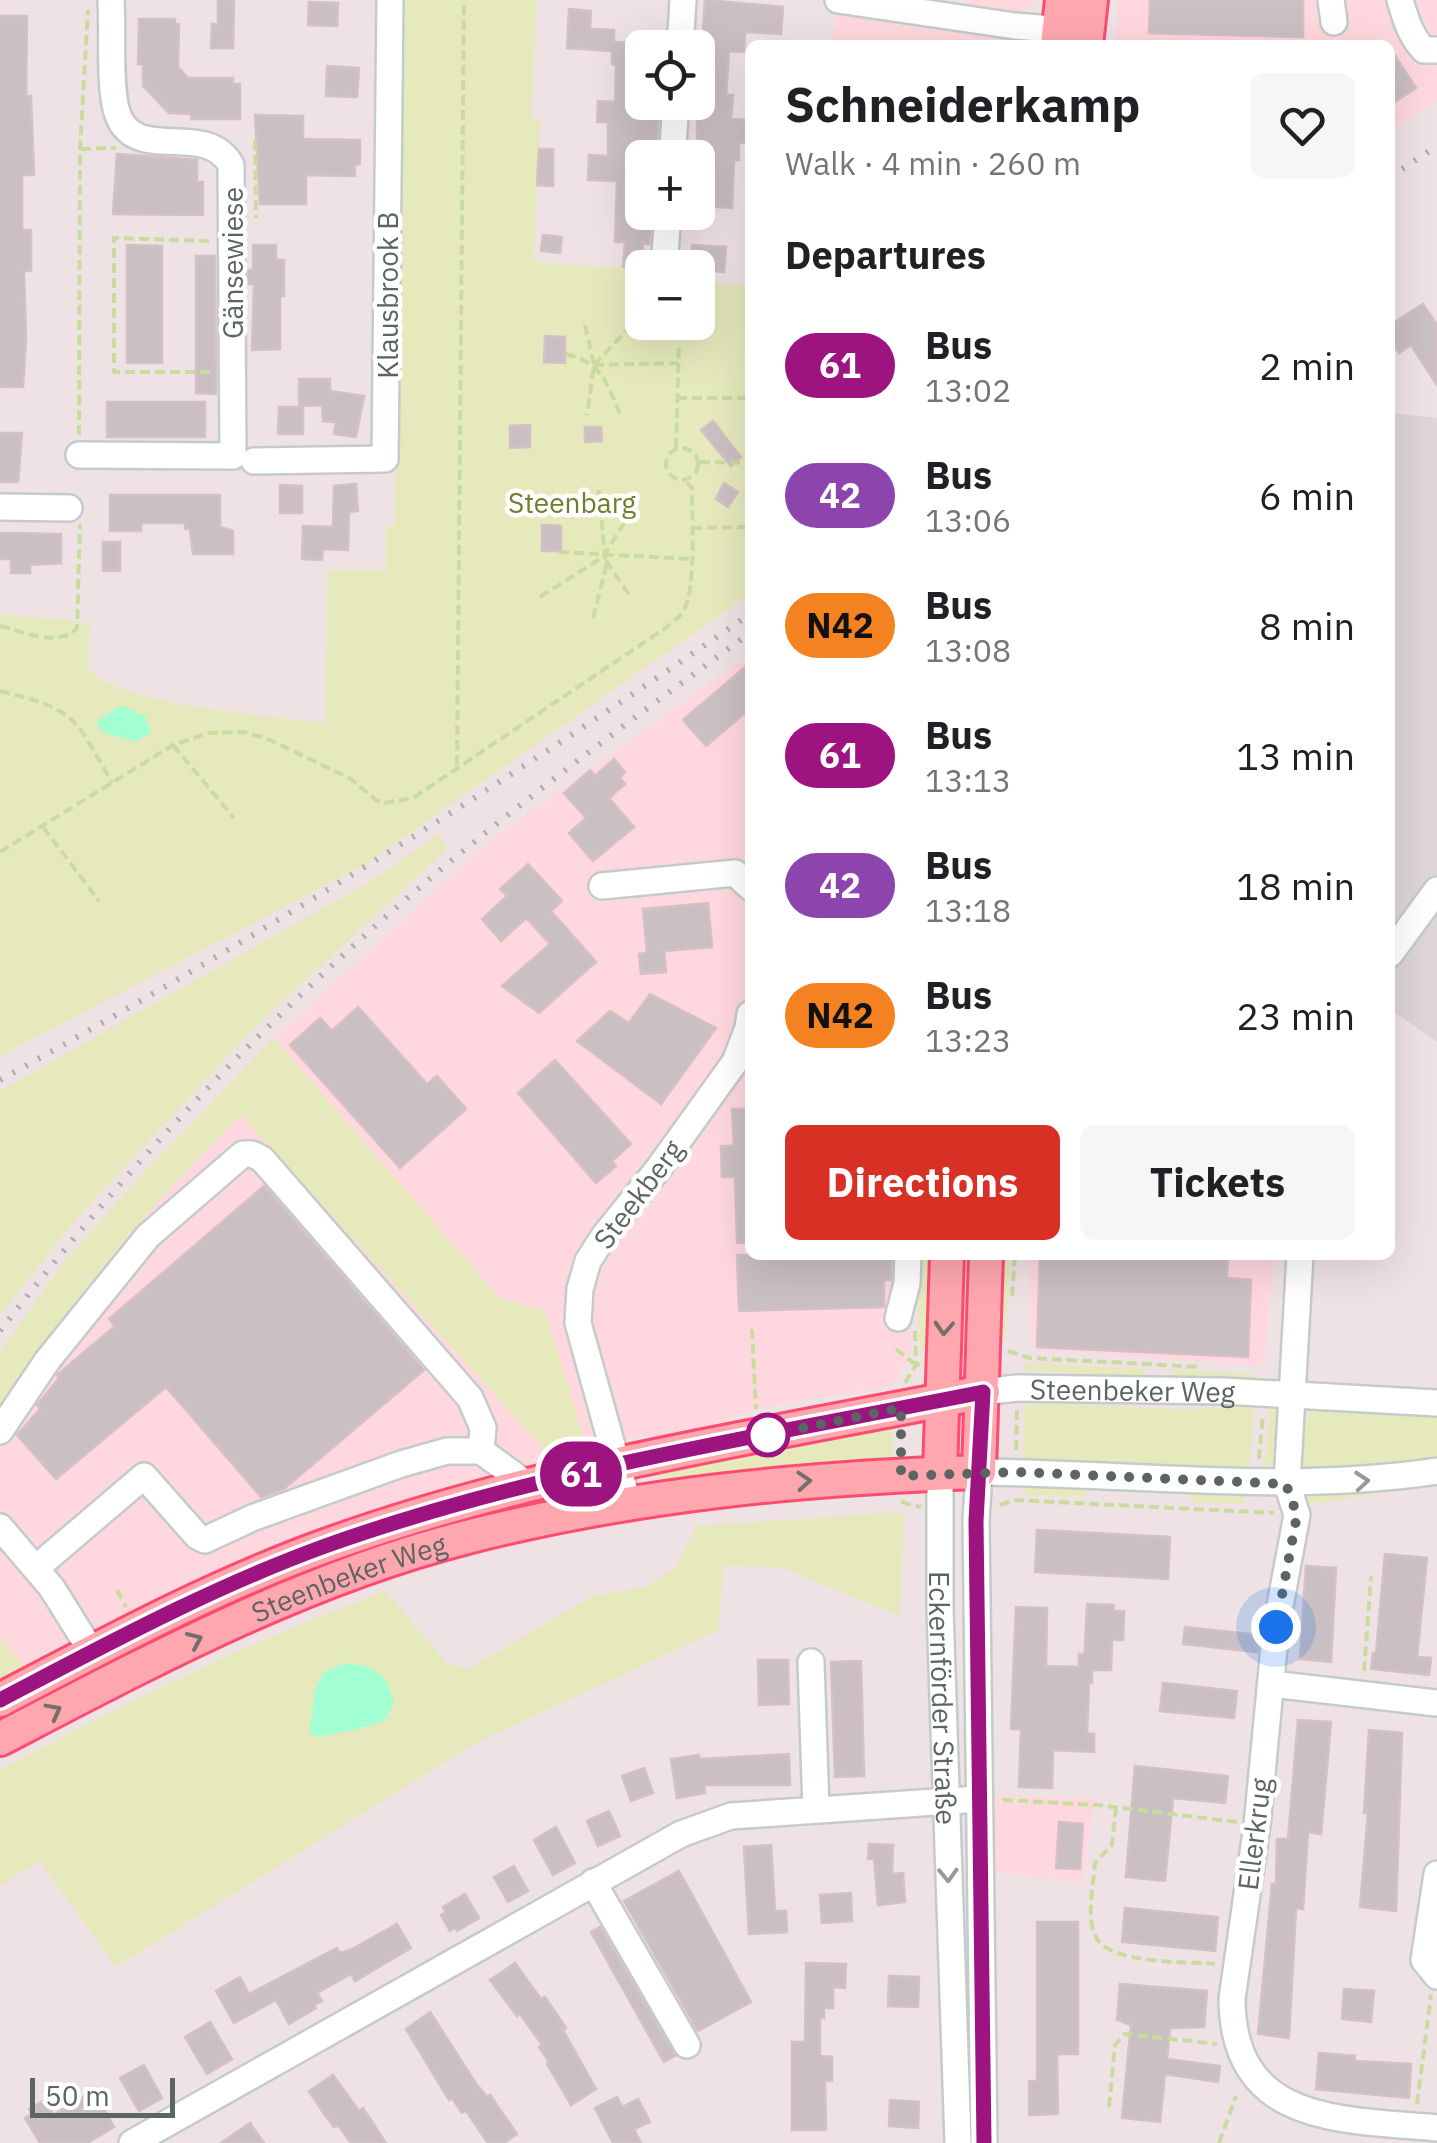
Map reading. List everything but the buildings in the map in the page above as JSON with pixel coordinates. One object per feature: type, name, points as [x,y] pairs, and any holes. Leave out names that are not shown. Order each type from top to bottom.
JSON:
[{"type":"main road","name":"Eckernförder Straße","points":[[940,1473],[947,1260]]},
{"type":"main road","name":"Eckernförder Straße","points":[[979,1472],[986,1260]]},
{"type":"main road","name":"Steenbeker Weg","points":[[0,1700],[198,1599],[327,1545],[462,1502],[983,1392]]},
{"type":"main road","name":"Steenbeker Weg","points":[[0,1739],[188,1642],[358,1571],[466,1537],[628,1503],[788,1482],[979,1472]]},
{"type":"main road","points":[[92,1652],[108,1683]]},
{"type":"street","points":[[111,0],[116,112],[138,137]]},
{"type":"street","name":"Klausbrook B","points":[[254,461],[386,459],[390,0]]},
{"type":"street","points":[[682,30],[684,0]]},
{"type":"street","points":[[838,0],[1074,25]]},
{"type":"street","points":[[1400,0],[1415,40],[1424,50],[1437,50]]},
{"type":"street","name":"Gänsewiese","points":[[78,455],[232,456],[231,166],[216,147],[203,143],[150,142],[138,137]]},
{"type":"street","points":[[0,507],[75,509]]},
{"type":"street","points":[[602,886],[735,873],[745,882]]},
{"type":"street","points":[[1395,947],[1437,890]]},
{"type":"street","name":"Steekberg","points":[[628,1503],[578,1323],[584,1275],[604,1236],[735,1062],[745,1036]]},
{"type":"street","points":[[0,1431],[48,1361],[148,1236],[242,1154],[252,1154],[262,1159],[470,1398],[483,1428],[481,1451]]},
{"type":"street","points":[[898,1318],[907,1284],[908,1260]]},
{"type":"street","points":[[1297,1515],[1286,1484],[1300,1260]]},
{"type":"street","name":"Steenbeker Weg","points":[[983,1392],[1017,1388],[1293,1394],[1437,1403]]},
{"type":"street","points":[[36,1568],[144,1476],[197,1536],[205,1540],[252,1518],[448,1451],[481,1451],[528,1485]]},
{"type":"street","name":"Steenbeker Weg","points":[[979,1472],[1286,1484],[1437,1471]]},
{"type":"street","name":"Eckernförder Straße","points":[[979,1472],[976,1521],[984,2143]]},
{"type":"street","name":"Eckernförder Straße","points":[[940,1473],[958,2143]]},
{"type":"street","name":"Ellerkrug","points":[[1238,2047],[1232,2024],[1236,1966],[1256,1824],[1276,1627],[1297,1515]]},
{"type":"street","points":[[0,1527],[36,1568],[92,1652]]},
{"type":"street","points":[[811,1662],[816,1810]]},
{"type":"street","points":[[1272,1684],[1437,1703]]},
{"type":"street","points":[[147,2140],[681,1834],[731,1816],[979,1799]]},
{"type":"street","points":[[1432,1970],[1437,1874]]},
{"type":"street","points":[[594,1882],[687,2045]]},
{"type":"street","points":[[1238,2047],[1248,2070],[1281,2100],[1314,2113],[1426,2126]]},
{"type":"path","points":[[78,455],[80,149],[88,0]]},
{"type":"path","points":[[456,768],[460,719],[464,0]]},
{"type":"path","points":[[80,149],[121,148],[138,137]]},
{"type":"path","points":[[254,140],[256,218]]},
{"type":"path","points":[[220,372],[114,372],[114,238],[232,240]]},
{"type":"path","points":[[585,326],[594,365],[587,415]]},
{"type":"path","points":[[594,365],[625,332]]},
{"type":"path","points":[[676,448],[679,340]]},
{"type":"path","points":[[566,354],[594,365],[678,363]]},
{"type":"path","points":[[594,365],[621,416]]},
{"type":"path","points":[[678,398],[745,398]]},
{"type":"path","points":[[0,852],[173,745],[209,734],[244,732],[268,739],[351,779],[384,803],[413,798],[667,627],[686,607],[692,559],[692,488],[686,481],[671,478],[665,468],[668,454],[676,448],[690,450],[698,462],[695,475],[686,481]]},
{"type":"path","points":[[698,462],[745,462]]},
{"type":"path","points":[[593,618],[606,567],[596,486]]},
{"type":"path","points":[[0,626],[54,638],[68,637],[77,628],[75,509]]},
{"type":"path","points":[[540,597],[603,557],[633,509]]},
{"type":"path","points":[[692,528],[745,528]]},
{"type":"path","points":[[559,552],[692,559]]},
{"type":"path","points":[[603,557],[630,596]]},
{"type":"path","points":[[0,690],[46,702],[71,717],[112,782]]},
{"type":"path","points":[[173,745],[234,818]]},
{"type":"path","points":[[43,827],[99,901]]},
{"type":"path","points":[[752,1329],[757,1413]]},
{"type":"path","points":[[896,1349],[916,1365]]},
{"type":"path","points":[[1013,1352],[1017,1388],[1014,1500],[1297,1515]]},
{"type":"path","points":[[901,1476],[900,1502],[939,1508]]},
{"type":"path","points":[[1363,1696],[1371,1576]]},
{"type":"path","points":[[979,1799],[1116,1807],[1256,1824]]},
{"type":"path","points":[[1116,1807],[1112,1845],[1095,1863],[1092,1922],[1104,1949],[1122,1956],[1236,1966]]},
{"type":"path","points":[[1426,2126],[1432,1970]]},
{"type":"path","points":[[1109,2107],[1115,2045],[1125,2034],[1238,2047]]},
{"type":"path","points":[[1219,2143],[1236,2096]]},
{"type":"shaded area","points":[[967,0],[1039,0],[1026,9],[1023,40],[833,40],[834,14],[965,35]]},
{"type":"shaded area","points":[[1118,0],[1437,0],[1437,100],[1395,127],[1395,40],[1115,40]]},
{"type":"shaded area","points":[[1395,414],[1437,418],[1437,1042],[1395,1013]]},
{"type":"shaded area","points":[[745,659],[745,1260],[914,1260],[910,1353],[892,1386],[763,1407],[656,1440],[642,1435],[587,1450],[545,1310],[499,1298],[274,1038],[489,842]]},
{"type":"shaded area","points":[[118,707],[145,716],[151,733],[134,742],[98,727],[97,721]]},
{"type":"shaded area","points":[[241,1115],[553,1459],[31,1673],[0,1638],[0,1406],[39,1348],[154,1205]]},
{"type":"shaded area","points":[[1030,1260],[1274,1260],[1265,1356],[1255,1365],[1038,1350],[1030,1345]]},
{"type":"shaded area","points":[[346,1663],[379,1673],[394,1703],[384,1721],[316,1737],[309,1731],[316,1687],[324,1672]]},
{"type":"shaded area","points":[[990,1796],[1095,1798],[1082,1883],[994,1872]]},
{"type":"green space","name":"Steenbarg","points":[[394,0],[537,0],[531,119],[540,120],[534,262],[625,268],[625,340],[715,340],[715,283],[745,286],[745,598],[364,865],[0,1056],[0,614],[90,623],[88,668],[105,681],[131,692],[236,713],[326,723],[327,570],[386,570],[386,526],[395,525],[396,467],[389,466]]},
{"type":"green space","points":[[439,834],[447,849],[254,1028],[69,1227],[0,1316],[0,1091],[371,881]]},
{"type":"green space","points":[[274,1038],[499,1298],[545,1310],[587,1450],[553,1459],[241,1115],[113,1254],[0,1406],[0,1351],[65,1261],[143,1173]]},
{"type":"green space","points":[[919,1260],[930,1260],[927,1350],[921,1350]]},
{"type":"green space","points":[[1005,1261],[1010,1261],[1005,1339],[998,1338]]},
{"type":"green space","points":[[1025,1363],[1148,1369],[1138,1377],[1024,1370]]},
{"type":"green space","points":[[1173,1370],[1254,1374],[1257,1378],[1173,1379]]},
{"type":"green space","points":[[1046,1403],[1191,1410],[1255,1404],[1249,1472],[1042,1463],[1023,1457],[1024,1406]]},
{"type":"green space","points":[[1271,1405],[1281,1412],[1277,1460],[1264,1470]]},
{"type":"green space","points":[[1316,1407],[1437,1413],[1437,1463],[1303,1471],[1304,1421]]},
{"type":"green space","points":[[894,1426],[892,1460],[673,1481],[649,1474],[648,1470]]},
{"type":"green space","points":[[1437,1478],[1437,1484],[1306,1505],[1303,1499],[1314,1493]]},
{"type":"green space","points":[[1023,1484],[1087,1487],[1086,1497],[1023,1495]]},
{"type":"green space","points":[[577,1485],[574,1493],[469,1522],[154,1647],[148,1635],[313,1563]]},
{"type":"green space","points":[[894,1491],[894,1495],[793,1501],[640,1519],[639,1515],[723,1504]]},
{"type":"green space","points":[[1190,1492],[1245,1494],[1245,1504],[1190,1502]]},
{"type":"green space","points":[[904,1512],[900,1616],[782,1568],[723,1565],[719,1630],[476,1743],[116,1967],[39,1860],[0,1886],[0,1770],[94,1720],[286,1630],[385,1591],[448,1664],[469,1669],[591,1597],[647,1586],[676,1567],[696,1526]]},
{"type":"green space","points":[[0,1638],[31,1673],[0,1691]]},
{"type":"railway","points":[[1395,174],[1437,146]]},
{"type":"railway","points":[[0,1080],[381,857],[745,617]]},
{"type":"railway","points":[[0,1331],[148,1152],[311,985],[505,817],[745,637]]},
{"type":"bus line","name":"61","points":[[0,1700],[147,1623],[226,1587],[327,1545],[462,1502],[660,1456],[983,1392],[976,1521],[984,2143]]},
{"type":"route","points":[[768,1435],[901,1408],[901,1476],[1016,1472],[1286,1484],[1297,1515],[1276,1627]]}]
